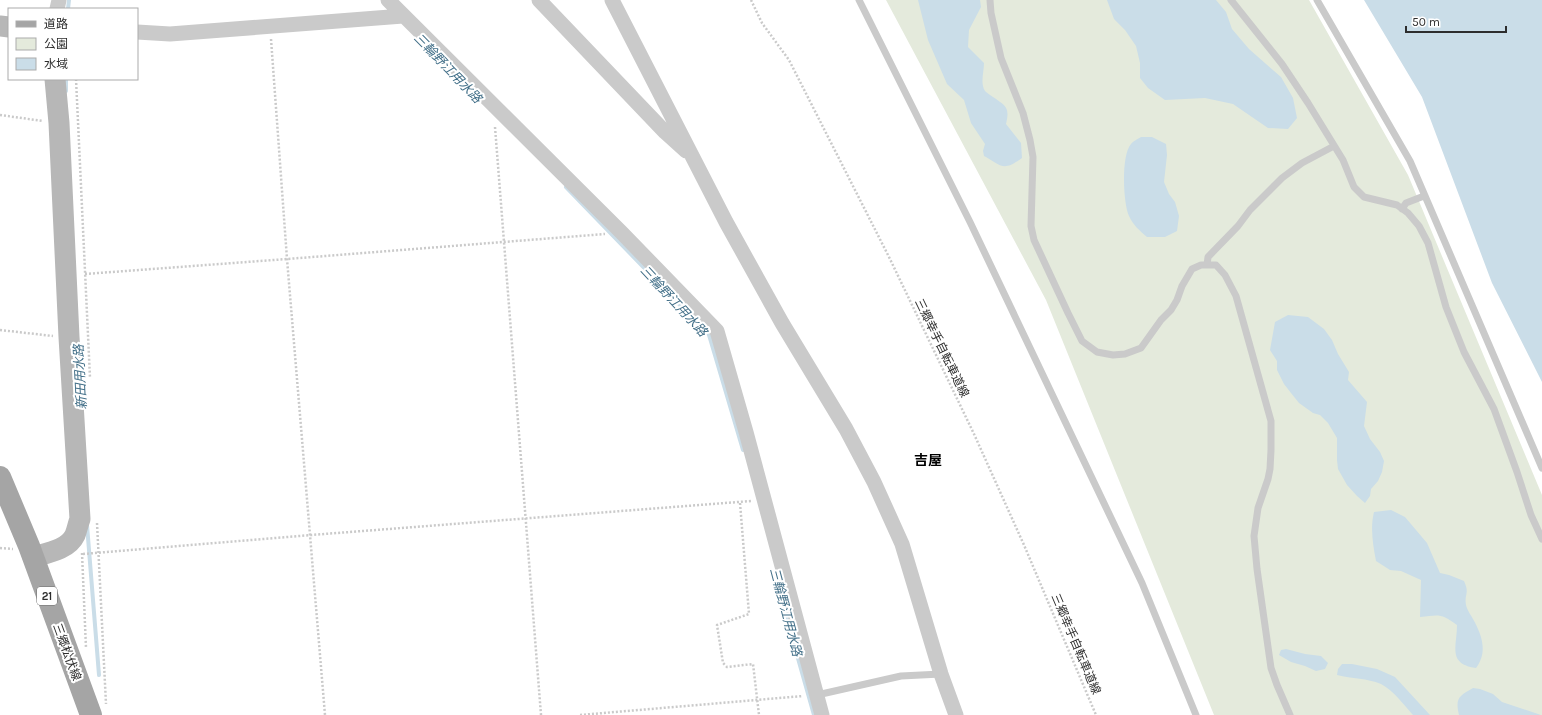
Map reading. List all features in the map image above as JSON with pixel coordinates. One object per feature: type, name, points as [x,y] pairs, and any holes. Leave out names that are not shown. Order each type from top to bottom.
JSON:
[{"type":"main road","name":"三郷松伏線","points":[[0,477],[33,557],[91,715]]},
{"type":"street","points":[[388,0],[621,232],[717,331],[746,432],[822,715]]},
{"type":"street","points":[[539,0],[664,132],[693,157]]},
{"type":"street","points":[[612,0],[726,222],[846,429],[874,482],[902,544],[941,674],[956,715]]},
{"type":"street","points":[[138,32],[170,34],[404,16]]},
{"type":"street","points":[[33,557],[61,548],[77,546],[75,536],[80,520],[56,80]]},
{"type":"lane","points":[[859,0],[970,222],[1142,583],[1196,715]]},
{"type":"lane","points":[[990,0],[1001,58],[1023,113],[1030,140],[1032,157],[1031,226],[1034,240],[1082,341],[1097,352],[1113,355],[1125,354],[1141,348],[1161,320],[1178,300],[1182,286],[1192,269],[1201,265],[1216,265],[1225,275],[1236,296],[1271,421],[1272,450],[1270,469],[1258,508],[1254,536],[1257,570],[1272,668],[1277,685],[1290,715]]},
{"type":"lane","points":[[1231,0],[1282,64],[1343,160],[1354,187],[1364,197],[1397,205],[1408,213],[1419,226],[1428,243],[1446,307],[1464,352],[1494,410],[1531,515],[1542,539]]},
{"type":"lane","points":[[1316,0],[1410,161],[1542,468]]},
{"type":"lane","points":[[1207,265],[1208,257],[1238,226],[1250,210],[1282,178],[1302,163],[1334,146]]},
{"type":"lane","points":[[1402,209],[1406,203],[1424,196]]},
{"type":"lane","points":[[817,695],[901,676],[941,674]]},
{"type":"path","name":"三郷幸手自転車道線","points":[[751,0],[762,23],[789,60],[889,257],[974,434],[1021,538],[1096,715]]},
{"type":"path","points":[[270,26],[287,259],[325,715]]},
{"type":"path","points":[[494,106],[542,715]]},
{"type":"path","points":[[0,115],[59,123]]},
{"type":"path","points":[[85,274],[621,232]]},
{"type":"path","points":[[0,330],[69,337]]},
{"type":"path","points":[[86,651],[77,546],[99,553],[310,534],[527,519],[764,500]]},
{"type":"path","points":[[740,503],[749,614],[717,625],[723,663],[727,667],[754,664],[759,715]]},
{"type":"path","points":[[580,715],[817,695]]},
{"type":"green space","points":[[886,0],[1309,0],[1408,175],[1542,495],[1542,715],[1214,715],[1046,300]]},
{"type":"water","points":[[918,0],[980,0],[981,7],[969,30],[968,47],[984,63],[982,81],[985,91],[1004,105],[1007,110],[1006,124],[1021,143],[1022,158],[1011,165],[999,165],[984,156],[983,151],[985,144],[971,123],[964,100],[947,84],[928,40]]},
{"type":"water","points":[[1107,0],[1216,0],[1226,12],[1232,29],[1249,49],[1281,77],[1293,98],[1297,118],[1288,129],[1268,128],[1233,104],[1205,98],[1165,100],[1148,88],[1140,78],[1140,63],[1136,46],[1125,30],[1114,19]]},
{"type":"water","points":[[1364,0],[1542,0],[1542,382],[1492,283],[1422,97]]},
{"type":"water","points":[[1141,137],[1152,137],[1166,144],[1167,155],[1164,182],[1169,194],[1175,202],[1179,216],[1177,231],[1165,237],[1147,237],[1133,222],[1127,210],[1124,190],[1124,168],[1131,144]]},
{"type":"water","points":[[1288,315],[1308,317],[1324,329],[1332,340],[1338,354],[1349,372],[1348,380],[1367,402],[1364,426],[1370,439],[1380,452],[1384,461],[1382,472],[1378,481],[1371,489],[1370,496],[1365,503],[1347,485],[1338,469],[1337,438],[1328,423],[1320,415],[1313,413],[1299,403],[1284,384],[1277,370],[1277,361],[1270,350],[1275,322]]},
{"type":"water","points":[[1391,510],[1405,517],[1427,543],[1440,573],[1464,581],[1467,589],[1466,601],[1468,611],[1479,631],[1483,650],[1480,662],[1476,668],[1461,663],[1457,658],[1455,647],[1457,625],[1447,618],[1440,616],[1420,617],[1421,580],[1401,571],[1390,570],[1376,561],[1372,530],[1374,512]]},
{"type":"water","points":[[1286,649],[1321,656],[1328,663],[1325,669],[1316,671],[1291,662],[1279,655],[1281,650]]},
{"type":"water","points":[[1342,664],[1352,664],[1377,669],[1395,677],[1430,715],[1413,715],[1394,694],[1381,684],[1337,675],[1338,669]]},
{"type":"water","points":[[1473,688],[1493,694],[1502,702],[1541,715],[1459,715],[1459,698]]},
{"type":"waterway","name":"新田用水路","points":[[68,8],[69,0]]},
{"type":"waterway","name":"新田用水路","points":[[66,80],[66,91]]},
{"type":"waterway","name":"三輪野江用水路","points":[[566,187],[709,335],[743,450]]},
{"type":"waterway","name":"新田用水路","points":[[87,525],[99,675]]},
{"type":"waterway","name":"三輪野江用水路","points":[[783,597],[788,623],[814,715]]},
{"type":"district","name":"吉屋","points":[[928,460]]}]
